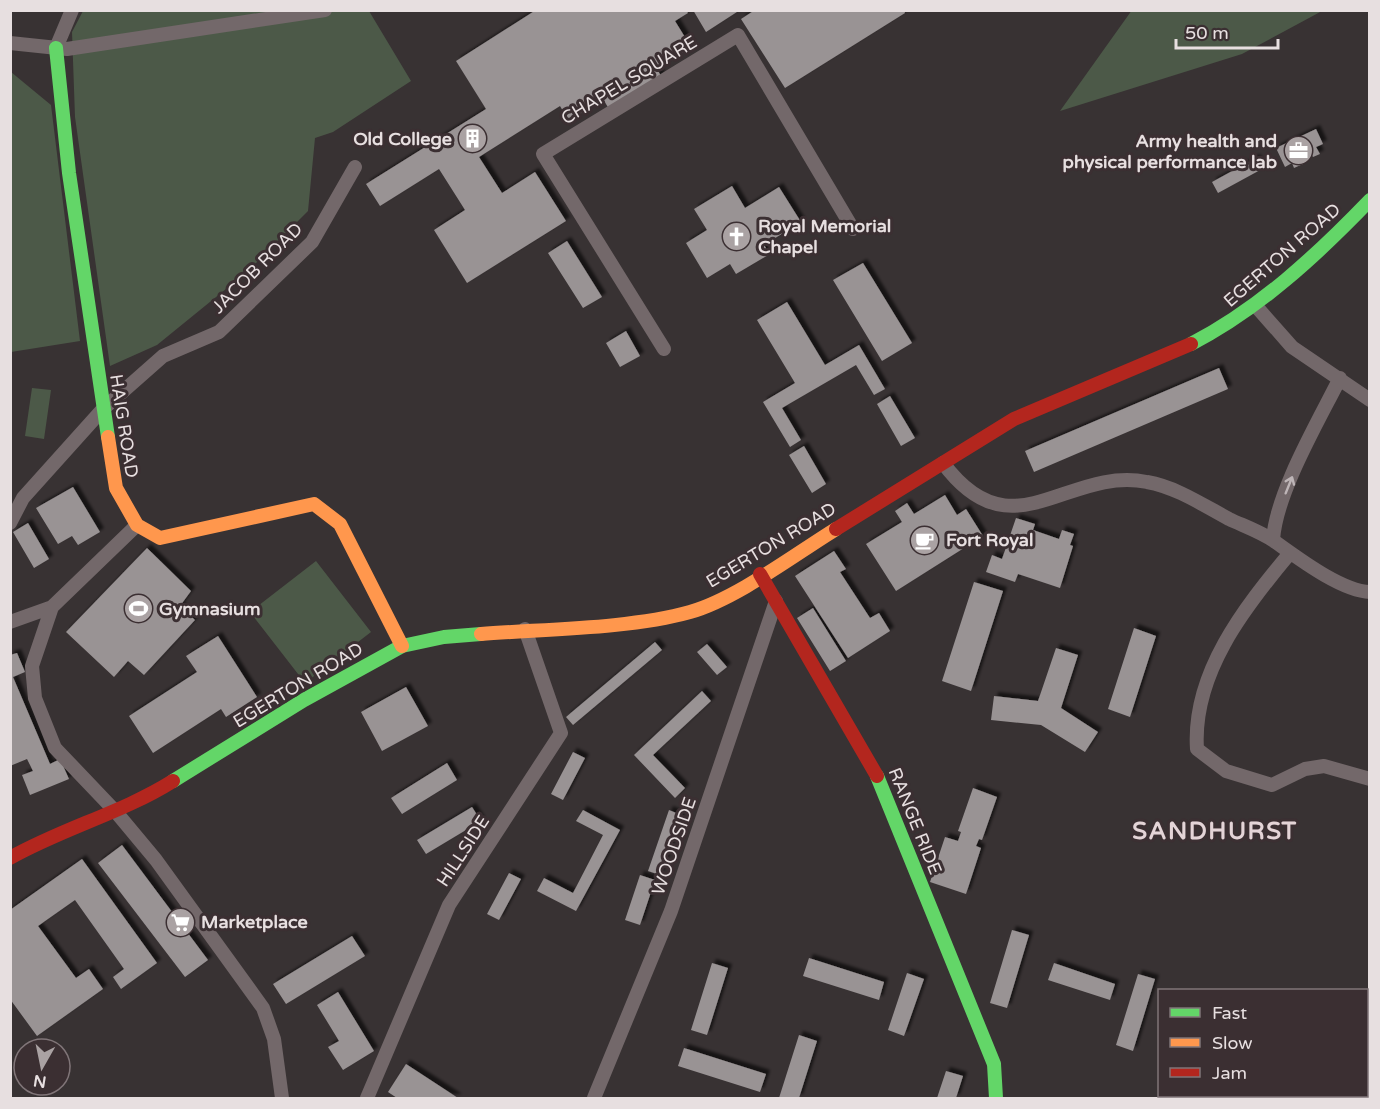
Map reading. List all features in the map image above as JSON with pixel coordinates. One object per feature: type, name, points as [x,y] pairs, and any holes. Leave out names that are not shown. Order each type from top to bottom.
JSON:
[{"type":"street","points":[[56,48],[72,10]]},
{"type":"street","points":[[10,43],[67,49],[325,10]]},
{"type":"street","name":"CHAPEL SQUARE","points":[[664,350],[543,154],[738,35],[853,229]]},
{"type":"street","name":"HAIG ROAD","points":[[56,48],[69,173],[116,488],[137,525]]},
{"type":"street","name":"JACOB ROAD","points":[[10,522],[24,498],[103,409],[164,356],[219,332],[312,242],[355,167]]},
{"type":"street","name":"EGERTON ROAD","points":[[10,858],[44,839],[117,812],[152,794],[383,654],[402,646],[444,637],[642,621],[691,612],[730,594],[1014,419],[1191,344],[1228,325],[1255,305],[1341,230],[1370,200]]},
{"type":"street","points":[[1255,305],[1292,347],[1370,400]]},
{"type":"street","points":[[1273,540],[1274,525],[1295,469],[1340,378]]},
{"type":"street","points":[[943,463],[980,499],[1007,507],[1129,479],[1166,487],[1273,540],[1290,554],[1346,585],[1370,592]]},
{"type":"street","points":[[10,622],[52,607],[137,525],[160,538],[314,504],[340,524],[402,646]]},
{"type":"street","points":[[1290,554],[1233,627],[1207,680],[1195,728],[1197,749],[1226,771],[1272,785],[1305,768],[1324,766],[1370,779]]},
{"type":"street","name":"RANGE RIDE","points":[[760,574],[883,785],[950,960],[994,1064],[996,1098]]},
{"type":"street","name":"WOODSIDE","points":[[594,1098],[671,911],[776,601]]},
{"type":"street","points":[[52,607],[32,666],[35,698],[55,748],[117,812],[156,860],[263,1008],[274,1039],[282,1098]]},
{"type":"street","name":"HILLSIDE","points":[[368,1098],[449,905],[561,733],[525,629]]},
{"type":"green space","points":[[1132,10],[1322,11],[1242,54],[1060,111]]},
{"type":"green space","points":[[83,11],[369,11],[411,81],[333,132],[315,138],[308,211],[248,271],[157,345],[110,366],[75,117],[72,32]]},
{"type":"green space","points":[[11,72],[51,105],[80,341],[11,352]]},
{"type":"green space","points":[[32,388],[51,390],[44,439],[25,436]]},
{"type":"green space","points":[[316,561],[371,632],[305,683],[250,612]]},
{"type":"building","name":"Old College","points":[[536,10],[686,10],[688,13],[675,21],[691,47],[657,69],[661,76],[609,109],[603,99],[569,121],[560,106],[479,157],[502,193],[535,172],[566,221],[467,283],[434,230],[465,210],[439,169],[380,206],[366,184],[486,109],[456,61]]},
{"type":"building","points":[[693,10],[740,10],[706,32]]},
{"type":"building","points":[[755,10],[904,10],[905,13],[785,88],[741,19]]},
{"type":"building","name":"Army health and physical performance lab","points":[[1316,129],[1323,144],[1316,147],[1320,154],[1313,157],[1311,154],[1300,159],[1303,164],[1294,168],[1292,163],[1285,167],[1276,148]]},
{"type":"building","points":[[1256,158],[1262,169],[1218,193],[1212,182]]},
{"type":"building","name":"Royal Memorial Chapel","points":[[732,186],[745,208],[779,187],[801,222],[764,245],[770,254],[736,274],[730,264],[707,278],[686,243],[707,230],[694,209]]},
{"type":"building","points":[[567,241],[602,297],[583,308],[548,253]]},
{"type":"building","points":[[863,263],[912,343],[882,361],[833,280]]},
{"type":"building","points":[[787,302],[825,365],[859,345],[885,389],[874,395],[856,365],[782,408],[801,440],[790,447],[763,402],[795,383],[757,320]]},
{"type":"building","points":[[626,331],[640,356],[620,367],[606,343]]},
{"type":"building","points":[[1219,368],[1228,389],[1034,472],[1025,451]]},
{"type":"building","points":[[890,396],[915,438],[901,446],[877,404]]},
{"type":"building","points":[[804,446],[826,484],[812,493],[789,455]]},
{"type":"building","points":[[73,487],[100,532],[78,545],[72,536],[58,544],[36,508]]},
{"type":"building","name":"Fort Royal","points":[[945,495],[957,515],[966,509],[983,536],[896,591],[866,544],[902,522],[895,511],[907,503],[914,514]]},
{"type":"building","points":[[1016,518],[1035,524],[1033,530],[1059,539],[1062,530],[1074,534],[1070,545],[1073,546],[1060,588],[1018,574],[1015,582],[986,572],[992,555],[1002,559]]},
{"type":"building","points":[[28,523],[49,559],[34,568],[13,532]]},
{"type":"building","points":[[147,548],[191,591],[180,606],[195,620],[144,675],[128,661],[114,677],[66,632]]},
{"type":"building","points":[[834,551],[846,569],[840,572],[870,618],[879,613],[890,631],[848,658],[795,576]]},
{"type":"building","points":[[974,582],[1003,591],[971,691],[942,681]]},
{"type":"building","points":[[813,608],[846,661],[830,671],[797,618]]},
{"type":"building","points":[[1134,628],[1156,636],[1130,717],[1108,709]]},
{"type":"building","points":[[218,636],[257,697],[226,717],[221,709],[153,753],[129,716],[197,672],[186,656]]},
{"type":"building","points":[[655,642],[662,650],[573,725],[566,717]]},
{"type":"building","points":[[707,644],[727,667],[717,675],[697,652]]},
{"type":"building","points":[[1056,648],[1078,655],[1061,708],[1098,732],[1085,752],[1041,725],[991,720],[994,696],[1038,701]]},
{"type":"building","points":[[17,653],[25,672],[13,677],[50,764],[60,759],[69,779],[30,795],[22,775],[33,771],[27,759],[10,766],[10,655]]},
{"type":"building","points":[[406,687],[428,726],[382,751],[361,712]]},
{"type":"building","points":[[702,691],[711,701],[653,755],[685,788],[675,798],[634,755]]},
{"type":"building","points":[[573,752],[585,758],[563,800],[551,794]]},
{"type":"building","points":[[447,763],[457,780],[402,814],[391,798]]},
{"type":"building","points":[[973,788],[997,797],[982,840],[979,839],[976,846],[981,848],[966,894],[930,882],[945,837],[958,841],[961,832],[958,831]]},
{"type":"building","points":[[472,807],[481,821],[426,854],[417,840]]},
{"type":"building","points":[[583,810],[620,830],[576,911],[537,891],[544,878],[573,893],[603,835],[576,821]]},
{"type":"building","points":[[669,810],[681,815],[660,875],[648,871]]},
{"type":"building","points":[[122,845],[208,960],[185,977],[98,863]]},
{"type":"building","points":[[82,859],[157,963],[121,989],[113,977],[124,969],[75,900],[38,926],[76,978],[89,969],[103,989],[37,1036],[10,999],[10,910]]},
{"type":"building","points":[[509,873],[521,879],[499,920],[487,914]]},
{"type":"building","points":[[640,875],[655,880],[640,925],[625,920]]},
{"type":"building","points":[[1012,930],[1029,935],[1007,1008],[990,1003]]},
{"type":"building","points":[[352,936],[365,956],[286,1004],[273,984]]},
{"type":"building","points":[[809,958],[884,982],[879,1000],[803,976]]},
{"type":"building","points":[[712,963],[728,968],[707,1035],[691,1030]]},
{"type":"building","points":[[1054,963],[1115,984],[1110,1000],[1048,980]]},
{"type":"building","points":[[907,973],[924,979],[904,1036],[888,1030]]},
{"type":"building","points":[[1138,974],[1155,979],[1133,1051],[1116,1045]]},
{"type":"building","points":[[338,992],[374,1051],[343,1070],[328,1047],[339,1041],[317,1005]]},
{"type":"building","points":[[799,1035],[817,1041],[799,1098],[779,1098]]},
{"type":"building","points":[[684,1048],[766,1074],[760,1092],[678,1066]]},
{"type":"building","points":[[406,1064],[458,1098],[397,1098],[388,1092]]},
{"type":"building","points":[[946,1071],[963,1076],[956,1098],[937,1098]]},
{"type":"traffic: fast","points":[[56,48],[69,173],[108,437]]},
{"type":"traffic: fast","points":[[1191,344],[1264,298],[1308,261],[1370,200]]},
{"type":"traffic: fast","points":[[173,781],[304,700],[402,646],[444,637],[481,634]]},
{"type":"traffic: fast","points":[[877,776],[994,1064],[996,1098]]},
{"type":"traffic: slow","points":[[108,437],[116,488],[137,525],[160,538],[314,504],[340,524],[402,646]]},
{"type":"traffic: slow","points":[[481,634],[587,628],[641,622],[690,612],[708,606],[745,587],[836,529]]},
{"type":"traffic: jam","points":[[836,529],[1014,419],[1191,344]]},
{"type":"traffic: jam","points":[[760,574],[877,776]]},
{"type":"traffic: jam","points":[[10,858],[133,802],[173,781]]},
{"type":"place","name":"Old College","points":[[473,139]]},
{"type":"place","name":"Army health and physical performance lab","points":[[1298,151]]},
{"type":"place","name":"Royal Memorial Chapel","points":[[737,236]]},
{"type":"place","name":"Fort Royal","points":[[925,540]]},
{"type":"place","name":"Gymnasium","points":[[138,609]]},
{"type":"place","name":"Marketplace","points":[[180,922]]},
{"type":"district","name":"SANDHURST","points":[[1215,831]]}]
